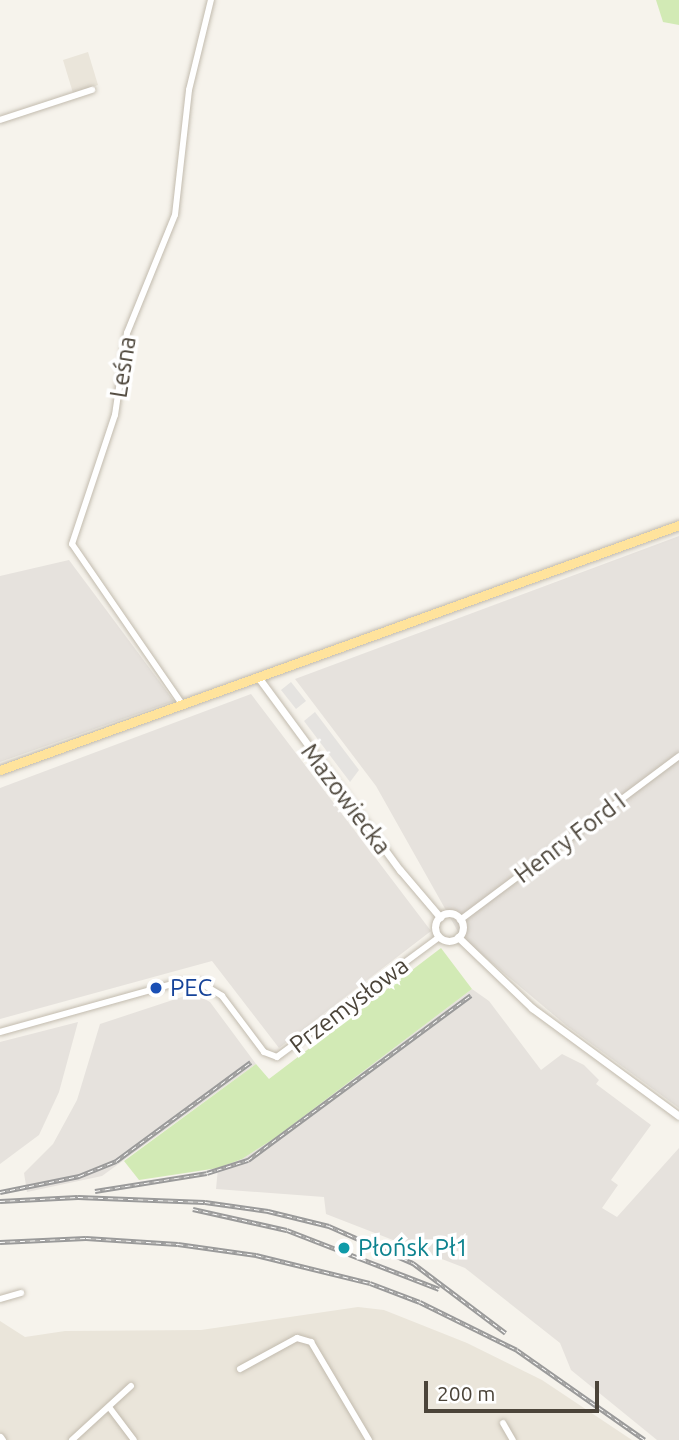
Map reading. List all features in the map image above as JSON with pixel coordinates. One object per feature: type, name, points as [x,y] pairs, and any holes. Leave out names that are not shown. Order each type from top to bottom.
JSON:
[{"type":"main road","points":[[0,771],[679,525]]},
{"type":"street","name":"Leśna","points":[[182,705],[72,544],[116,415],[127,333],[174,215],[189,90],[211,0]]},
{"type":"street","points":[[0,120],[92,90]]},
{"type":"street","name":"Mazowiecka","points":[[258,677],[400,870],[440,917]]},
{"type":"street","name":"Henry Ford I","points":[[460,920],[679,756]]},
{"type":"street","points":[[449,913],[460,920],[458,937],[449,941],[439,937],[435,925],[440,917],[449,913]]},
{"type":"street","name":"Przemysłowa","points":[[0,1032],[175,983],[199,982],[222,996],[264,1052],[276,1057],[439,937]]},
{"type":"street","points":[[458,937],[532,1008],[679,1116]]},
{"type":"street","points":[[0,1299],[21,1293]]},
{"type":"street","points":[[240,1369],[298,1338],[311,1342],[369,1440]]},
{"type":"street","points":[[72,1440],[131,1386]]},
{"type":"street","points":[[109,1407],[134,1440]]},
{"type":"street","points":[[503,1423],[513,1440]]},
{"type":"shaded area","points":[[88,52],[98,85],[73,93],[63,60]]},
{"type":"shaded area","points":[[679,536],[679,1108],[567,1026],[461,937],[376,786],[295,679]]},
{"type":"shaded area","points":[[69,560],[174,701],[0,762],[0,576]]},
{"type":"shaded area","points":[[291,682],[306,701],[296,709],[281,690]]},
{"type":"shaded area","points":[[251,694],[431,931],[279,1048],[212,961],[0,1019],[0,788]]},
{"type":"shaded area","points":[[315,712],[359,770],[350,782],[304,721]]},
{"type":"shaded area","points":[[472,989],[489,1001],[541,1070],[562,1054],[584,1065],[599,1080],[596,1084],[651,1125],[611,1180],[618,1185],[602,1208],[617,1217],[679,1148],[679,1440],[657,1440],[571,1370],[560,1343],[465,1268],[326,1214],[324,1197],[216,1189],[218,1168],[242,1159],[275,1138]]},
{"type":"shaded area","points":[[194,993],[210,1002],[256,1064],[102,1176],[27,1192],[24,1173],[53,1144],[77,1100],[100,1024]]},
{"type":"shaded area","points":[[78,1022],[59,1092],[39,1135],[0,1164],[0,1042]]},
{"type":"shaded area","points":[[358,1307],[384,1310],[467,1343],[542,1380],[632,1440],[0,1440],[0,1321],[25,1337],[65,1331],[201,1330]]},
{"type":"green space","points":[[656,0],[679,0],[679,25],[663,22]]},
{"type":"green space","points":[[441,948],[472,989],[275,1138],[242,1159],[218,1168],[139,1180],[124,1161],[256,1064],[269,1079]]},
{"type":"railway","points":[[95,1191],[207,1173],[248,1160],[471,995]]},
{"type":"railway","points":[[0,1192],[79,1176],[116,1161],[251,1062]]},
{"type":"railway","points":[[0,1201],[78,1197],[205,1202],[268,1211],[329,1226],[413,1263],[506,1333]]},
{"type":"railway","points":[[193,1209],[287,1230],[439,1289]]},
{"type":"railway","points":[[0,1242],[86,1238],[178,1244],[256,1255],[370,1283],[420,1302],[517,1350],[645,1440]]},
{"type":"place","name":"PEC","points":[[156,988]]},
{"type":"place","name":"Płońsk Pł1","points":[[344,1248]]}]
